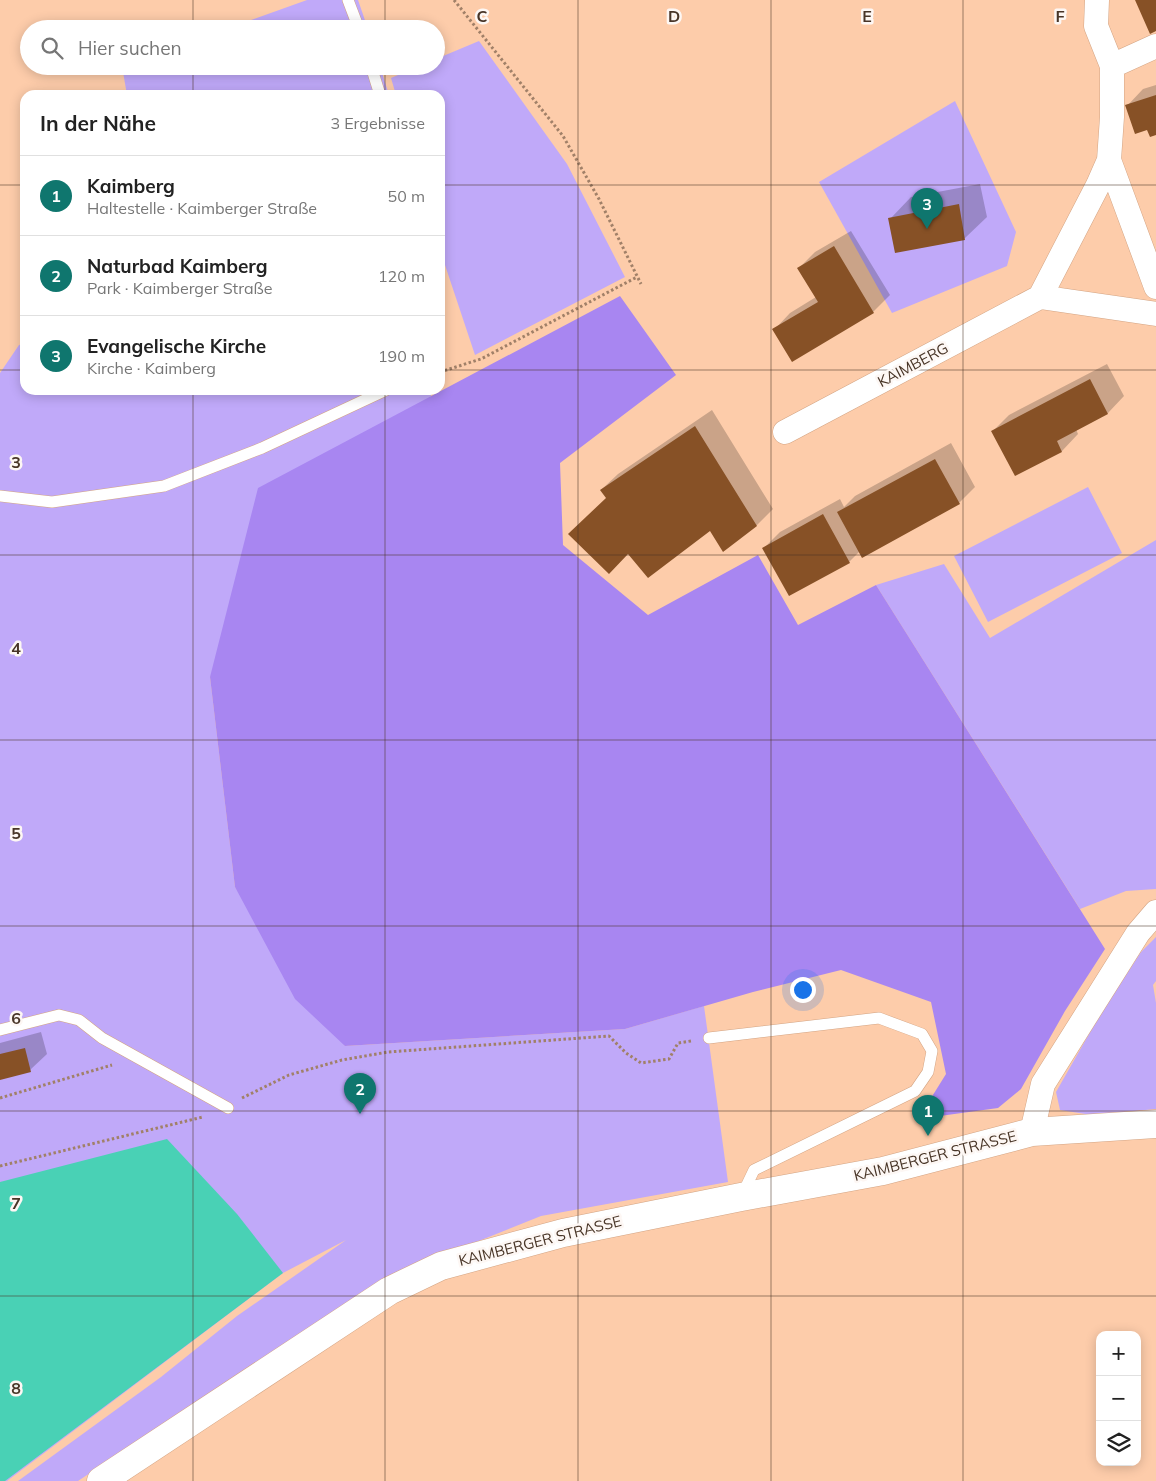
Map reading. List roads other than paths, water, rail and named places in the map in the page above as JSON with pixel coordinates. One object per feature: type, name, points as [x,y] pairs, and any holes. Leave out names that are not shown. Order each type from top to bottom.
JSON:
[{"type":"main road","name":"KAIMBERGER STRASSE","points":[[101,1481],[389,1291],[441,1266],[563,1233],[741,1196],[883,1171],[1032,1132],[1156,1124]]},
{"type":"street","points":[[1097,0],[1096,26],[1112,66],[1112,117],[1109,160],[1040,297],[1156,314]]},
{"type":"street","points":[[1112,66],[1156,46]]},
{"type":"street","points":[[1109,160],[1156,287]]},
{"type":"street","name":"KAIMBERG","points":[[785,432],[1040,297]]},
{"type":"street","points":[[1032,1132],[1043,1084],[1138,933],[1156,912]]},
{"type":"lane","points":[[348,0],[355,20]]},
{"type":"lane","points":[[373,75],[378,90]]},
{"type":"lane","points":[[0,496],[52,502],[164,486],[262,448],[375,395]]},
{"type":"lane","points":[[0,1030],[59,1015],[79,1020],[102,1038],[228,1108]]},
{"type":"lane","points":[[709,1038],[879,1018],[922,1034],[932,1051],[928,1072],[915,1091],[754,1170],[741,1196]]},
{"type":"water","points":[[167,1139],[237,1214],[283,1273],[5,1481],[0,1481],[0,1182]]},
{"type":"place","name":"Evangelische Kirche","points":[[927,229]]},
{"type":"place","name":"Naturbad Kaimberg","points":[[360,1114]]},
{"type":"place","name":"Kaimberg","points":[[928,1136]]}]
